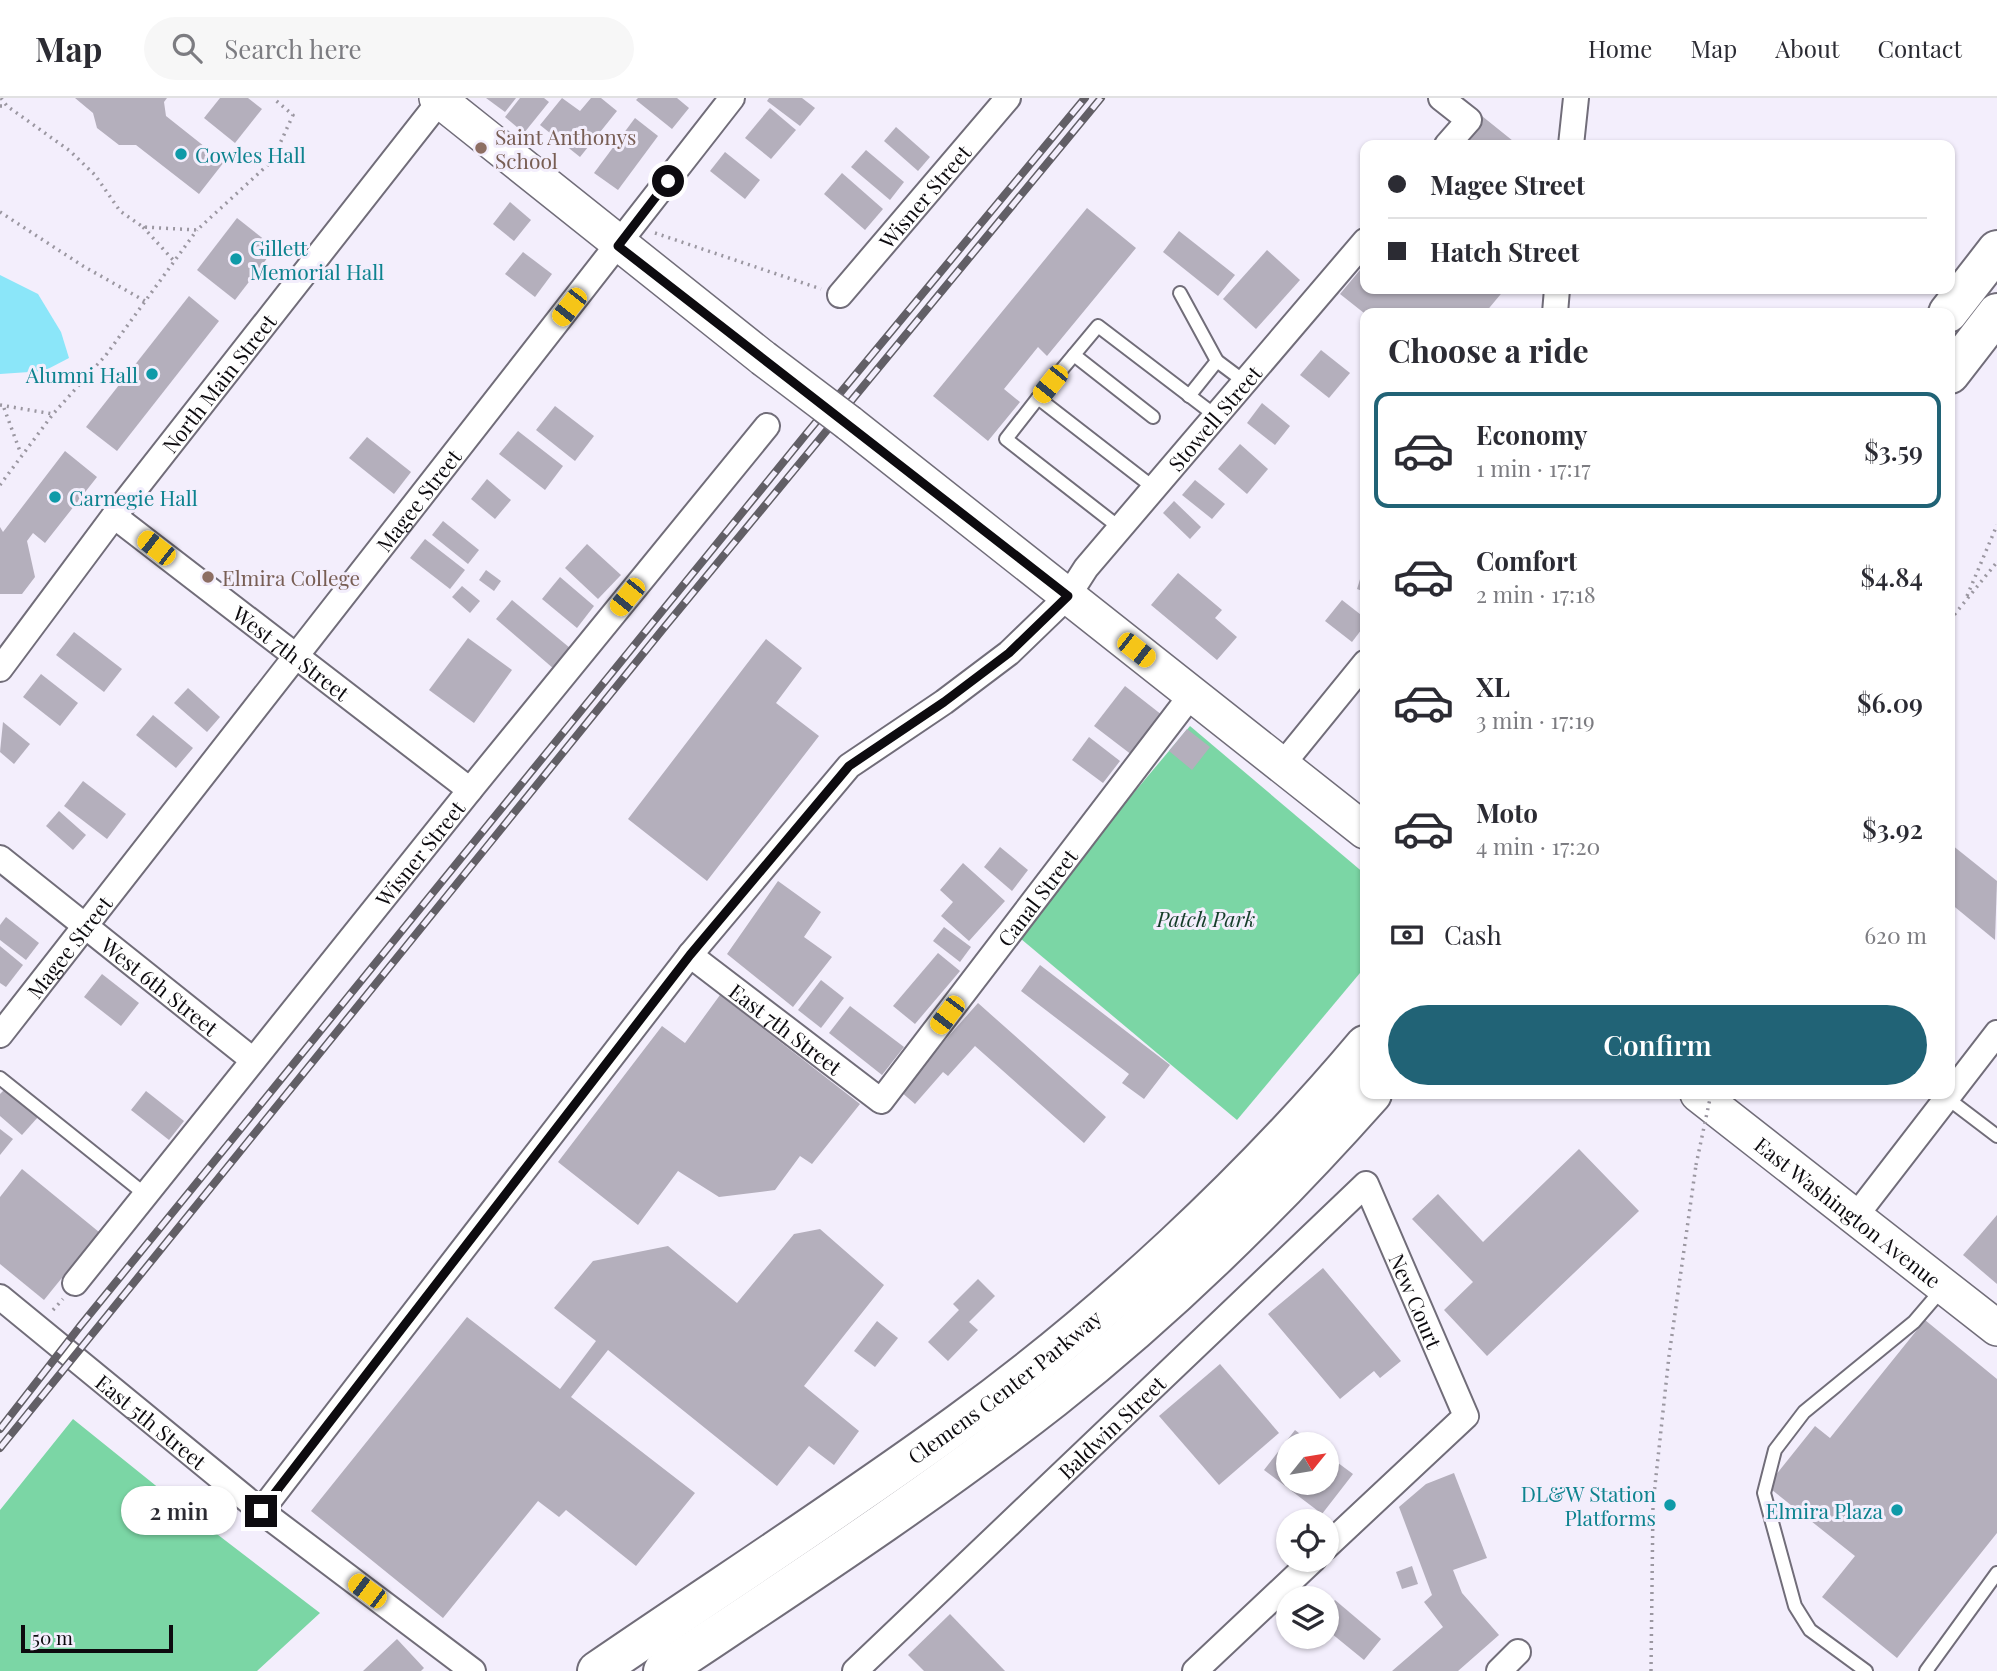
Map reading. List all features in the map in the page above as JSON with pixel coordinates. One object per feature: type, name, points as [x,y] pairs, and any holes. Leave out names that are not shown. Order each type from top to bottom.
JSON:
[{"type":"main road","points":[[1952,308],[1997,250]]},
{"type":"main road","points":[[1955,368],[1997,313]]},
{"type":"main road","name":"Clemens Center Parkway","points":[[597,1671],[863,1490],[1031,1367],[1217,1202],[1306,1112],[1360,1051]]},
{"type":"main road","name":"Clemens Center Parkway","points":[[663,1671],[873,1529],[1055,1397],[1226,1246],[1368,1099]]},
{"type":"street","name":"Magee Street","points":[[0,1035],[733,98]]},
{"type":"street","name":"Wisner Street","points":[[840,295],[1008,98]]},
{"type":"street","points":[[1441,98],[1469,120],[1451,140]]},
{"type":"street","points":[[1572,140],[1576,98]]},
{"type":"street","points":[[440,99],[618,246],[849,424],[1360,827]]},
{"type":"street","name":"North Main Street","points":[[0,669],[114,516],[440,99]]},
{"type":"street","name":"Stowell Street","points":[[261,1511],[690,955],[849,766],[944,702],[1009,653],[1068,596],[1086,568],[1360,248]]},
{"type":"street","name":"Wisner Street","points":[[75,1283],[470,790],[767,426]]},
{"type":"street","name":"West 7th Street","points":[[114,516],[470,790]]},
{"type":"street","points":[[1282,765],[1360,669]]},
{"type":"street","name":"Canal Street","points":[[881,1101],[1192,694]]},
{"type":"street","name":"West 6th Street","points":[[0,858],[253,1060]]},
{"type":"street","name":"East 7th Street","points":[[690,955],[881,1101]]},
{"type":"street","points":[[1955,1088],[1997,1033]]},
{"type":"street","name":"East Washington Avenue","points":[[1704,1099],[1997,1328]]},
{"type":"street","points":[[1855,1217],[1946,1099]]},
{"type":"street","name":"New Court","points":[[1339,1535],[1466,1416],[1366,1184]]},
{"type":"street","name":"Baldwin Street","points":[[855,1671],[1366,1184]]},
{"type":"street","name":"East 5th Street","points":[[0,1297],[261,1511],[473,1671]]},
{"type":"street","points":[[1195,1671],[1300,1572]]},
{"type":"street","points":[[1499,1671],[1518,1652]]},
{"type":"lane","points":[[1180,293],[1217,360],[1245,382]]},
{"type":"lane","points":[[1120,528],[1006,439],[1098,326],[1216,416]]},
{"type":"lane","points":[[1074,355],[1153,418]]},
{"type":"lane","points":[[1189,396],[1217,360]]},
{"type":"lane","points":[[1038,398],[1154,488]]},
{"type":"lane","points":[[0,1078],[146,1195]]},
{"type":"lane","points":[[1948,1099],[1997,1136]]},
{"type":"lane","points":[[1866,1671],[1810,1630],[1795,1606],[1764,1493],[1775,1450],[1804,1412],[1914,1322],[1944,1287]]},
{"type":"lane","points":[[1926,1671],[1997,1573]]},
{"type":"path","points":[[1,98],[7,106],[70,150],[95,175],[120,211],[144,227],[175,262]]},
{"type":"path","points":[[0,485],[53,414],[106,355],[197,230],[272,162],[293,115],[272,98]]},
{"type":"path","points":[[0,106],[7,106]]},
{"type":"path","points":[[0,212],[83,266],[145,301]]},
{"type":"path","points":[[144,227],[197,230]]},
{"type":"path","points":[[650,231],[840,295]]},
{"type":"path","points":[[21,454],[2,407],[53,414]]},
{"type":"path","points":[[1968,596],[1997,525]]},
{"type":"path","points":[[1955,613],[1997,562]]},
{"type":"path","points":[[1651,1671],[1653,1504],[1669,1356],[1696,1165],[1710,1099]]},
{"type":"green space","name":"Patch Park","points":[[1190,726],[1360,870],[1360,973],[1237,1120],[1015,934]]},
{"type":"green space","points":[[73,1419],[320,1613],[257,1671],[0,1671],[0,1510]]},
{"type":"water","points":[[0,275],[38,294],[61,332],[69,358],[44,371],[0,374]]},
{"type":"building","name":"Cowles Hall","points":[[75,98],[167,98],[164,102],[166,116],[224,162],[199,194],[136,145],[119,145],[97,128],[93,113]]},
{"type":"building","points":[[220,98],[248,98],[262,109],[235,143],[204,118]]},
{"type":"building","points":[[486,98],[516,98],[505,112]]},
{"type":"building","points":[[520,98],[544,98],[549,102],[524,133],[505,117]]},
{"type":"building","points":[[562,98],[580,111],[591,98],[601,98],[617,111],[580,157],[540,125]]},
{"type":"building","points":[[677,98],[689,108],[672,129],[636,100]]},
{"type":"building","points":[[769,98],[802,98],[815,108],[800,126],[767,101]]},
{"type":"building","points":[[770,108],[796,130],[771,159],[745,138]]},
{"type":"building","points":[[1477,112],[1512,140],[1467,140]]},
{"type":"building","points":[[635,118],[658,136],[618,190],[594,173]]},
{"type":"building","points":[[896,127],[930,157],[918,171],[884,141]]},
{"type":"building","points":[[866,150],[904,182],[890,200],[851,167]]},
{"type":"building","points":[[725,152],[760,180],[745,199],[710,171]]},
{"type":"building","points":[[842,173],[883,209],[865,230],[824,194]]},
{"type":"building","points":[[510,202],[531,220],[514,241],[493,224]]},
{"type":"building","points":[[1087,208],[1136,248],[1047,356],[1038,347],[1004,389],[1020,402],[988,441],[933,396]]},
{"type":"building","name":"Gillett Memorial Hall","points":[[237,218],[275,248],[235,300],[197,270]]},
{"type":"building","points":[[1179,231],[1235,275],[1218,296],[1163,252]]},
{"type":"building","points":[[1267,250],[1300,280],[1256,329],[1223,299]]},
{"type":"building","points":[[523,252],[552,274],[535,297],[505,274]]},
{"type":"building","points":[[1360,270],[1360,294],[1501,294],[1489,308],[1360,310],[1340,294]]},
{"type":"building","name":"Alumni Hall","points":[[189,296],[219,321],[117,451],[86,427]]},
{"type":"building","points":[[1321,350],[1350,373],[1329,398],[1300,375]]},
{"type":"building","points":[[1262,403],[1290,426],[1275,445],[1247,423]]},
{"type":"building","points":[[555,406],[594,436],[575,461],[536,430]]},
{"type":"building","points":[[518,431],[563,466],[545,490],[499,454]]},
{"type":"building","points":[[367,437],[411,472],[394,494],[349,458]]},
{"type":"building","points":[[1240,444],[1268,469],[1247,494],[1218,469]]},
{"type":"building","name":"Carnegie Hall","points":[[65,451],[97,477],[45,543],[33,533],[27,541],[35,577],[22,594],[0,594],[0,527],[3,532]]},
{"type":"building","points":[[487,479],[511,500],[495,519],[471,499]]},
{"type":"building","points":[[1195,480],[1225,504],[1212,519],[1182,495]]},
{"type":"building","points":[[1174,501],[1201,527],[1190,539],[1163,513]]},
{"type":"building","points":[[443,521],[479,550],[468,564],[432,535]]},
{"type":"building","points":[[425,539],[465,570],[450,589],[410,558]]},
{"type":"building","points":[[587,544],[621,575],[598,599],[565,568]]},
{"type":"building","points":[[486,570],[501,581],[494,591],[479,580]]},
{"type":"building","points":[[1178,573],[1222,610],[1215,618],[1237,637],[1217,660],[1151,605]]},
{"type":"building","points":[[560,577],[594,606],[577,628],[542,599]]},
{"type":"building","points":[[462,586],[480,601],[470,613],[452,597]]},
{"type":"building","points":[[512,600],[570,648],[554,669],[496,619]]},
{"type":"building","points":[[1342,600],[1360,614],[1360,632],[1352,642],[1325,621]]},
{"type":"building","points":[[74,632],[122,669],[104,692],[56,655]]},
{"type":"building","points":[[468,638],[512,670],[474,723],[429,690]]},
{"type":"building","points":[[766,639],[802,668],[776,703],[819,736],[707,881],[628,819]]},
{"type":"building","points":[[41,674],[78,703],[60,726],[23,697]]},
{"type":"building","points":[[1125,686],[1162,715],[1132,755],[1094,726]]},
{"type":"building","points":[[188,688],[220,717],[207,732],[174,703]]},
{"type":"building","points":[[153,715],[193,748],[176,768],[136,735]]},
{"type":"building","points":[[3,722],[30,744],[14,764],[0,752]]},
{"type":"building","points":[[1187,729],[1210,747],[1192,770],[1169,751]]},
{"type":"building","points":[[1089,737],[1120,761],[1103,783],[1072,760]]},
{"type":"building","points":[[83,781],[126,814],[107,839],[64,806]]},
{"type":"building","points":[[59,811],[86,835],[73,850],[46,826]]},
{"type":"building","points":[[1000,847],[1028,870],[1012,891],[984,867]]},
{"type":"building","points":[[1955,847],[1997,881],[1995,940],[1955,907]]},
{"type":"building","points":[[963,863],[1005,901],[969,941],[941,916],[953,902],[940,890]]},
{"type":"building","points":[[778,881],[821,912],[804,937],[832,957],[793,1007],[727,954]]},
{"type":"building","points":[[6,917],[39,943],[26,960],[0,940],[0,925]]},
{"type":"building","points":[[944,927],[971,947],[960,962],[933,941]]},
{"type":"building","points":[[0,946],[23,965],[6,987],[0,983]]},
{"type":"building","points":[[938,953],[960,971],[915,1024],[893,1006]]},
{"type":"building","points":[[1040,965],[1170,1065],[1144,1099],[1122,1083],[1129,1074],[1021,991]]},
{"type":"building","points":[[102,974],[139,1003],[121,1026],[84,997]]},
{"type":"building","points":[[821,980],[844,998],[821,1028],[798,1010]]},
{"type":"building","points":[[720,995],[860,1104],[812,1164],[800,1156],[775,1190],[719,1197],[678,1171],[638,1225],[558,1162],[662,1026],[685,1043]]},
{"type":"building","points":[[978,1003],[1106,1117],[1084,1143],[975,1046],[948,1076],[943,1072],[915,1104],[900,1091]]},
{"type":"building","points":[[850,1006],[904,1047],[882,1075],[829,1033]]},
{"type":"building","points":[[6,1088],[38,1117],[22,1135],[0,1116],[0,1094]]},
{"type":"building","points":[[146,1091],[184,1121],[169,1140],[131,1110]]},
{"type":"building","points":[[0,1129],[13,1139],[0,1155]]},
{"type":"building","points":[[1579,1149],[1639,1211],[1487,1356],[1444,1310],[1473,1282],[1412,1219],[1438,1194],[1483,1242]]},
{"type":"building","points":[[22,1169],[99,1232],[44,1300],[0,1264],[0,1197]]},
{"type":"building","points":[[1997,1215],[1997,1284],[1963,1255]]},
{"type":"building","points":[[820,1229],[884,1285],[804,1386],[859,1431],[834,1465],[809,1446],[777,1486],[608,1350],[571,1397],[695,1493],[636,1566],[566,1510],[559,1517],[538,1501],[443,1618],[311,1511],[467,1317],[560,1389],[596,1341],[554,1308],[593,1261],[668,1246],[737,1303],[794,1234]]},
{"type":"building","points":[[1323,1268],[1401,1361],[1380,1378],[1374,1371],[1340,1399],[1268,1314]]},
{"type":"building","points":[[978,1279],[995,1296],[969,1322],[978,1330],[948,1361],[928,1342],[959,1310],[953,1304]]},
{"type":"building","name":"Elmira Plaza","points":[[1925,1320],[1997,1379],[1997,1533],[1897,1658],[1822,1597],[1855,1556],[1767,1486],[1815,1426],[1830,1438]]},
{"type":"building","points":[[877,1321],[898,1338],[875,1367],[854,1351]]},
{"type":"building","points":[[1220,1364],[1278,1432],[1219,1485],[1159,1416]]},
{"type":"building","points":[[1276,1455],[1276,1479],[1264,1470]]},
{"type":"building","points":[[1339,1464],[1353,1474],[1339,1492]]},
{"type":"building","points":[[1454,1473],[1487,1558],[1453,1570],[1462,1593],[1499,1635],[1458,1671],[1392,1671],[1443,1627],[1424,1602],[1432,1595],[1399,1507],[1426,1484]]},
{"type":"building","points":[[1297,1495],[1337,1495],[1326,1509],[1315,1509]]},
{"type":"building","points":[[1412,1566],[1418,1584],[1402,1589],[1396,1572]]},
{"type":"building","points":[[1339,1603],[1381,1639],[1364,1660],[1339,1640]]},
{"type":"building","points":[[950,1614],[1005,1671],[924,1671],[908,1655]]},
{"type":"building","points":[[397,1639],[424,1668],[421,1671],[363,1671]]},
{"type":"railway","points":[[0,1429],[81,1325],[807,433],[1085,98]]},
{"type":"railway","points":[[0,1448],[663,629],[1101,98]]},
{"type":"place","name":"Saint Anthonys School","points":[[481,148]]},
{"type":"place","name":"Cowles Hall","points":[[181,154]]},
{"type":"place","name":"Gillett Memorial Hall","points":[[236,259]]},
{"type":"place","name":"Alumni Hall","points":[[152,374]]},
{"type":"place","name":"Carnegie Hall","points":[[55,497]]},
{"type":"place","name":"Elmira College","points":[[208,577]]},
{"type":"place","name":"DL&W Station Platforms","points":[[1670,1505]]},
{"type":"place","name":"Elmira Plaza","points":[[1897,1510]]},
{"type":"route","points":[[261,1511],[690,955],[849,766],[944,702],[1009,653],[1068,596],[678,289],[618,246],[668,181]]}]
